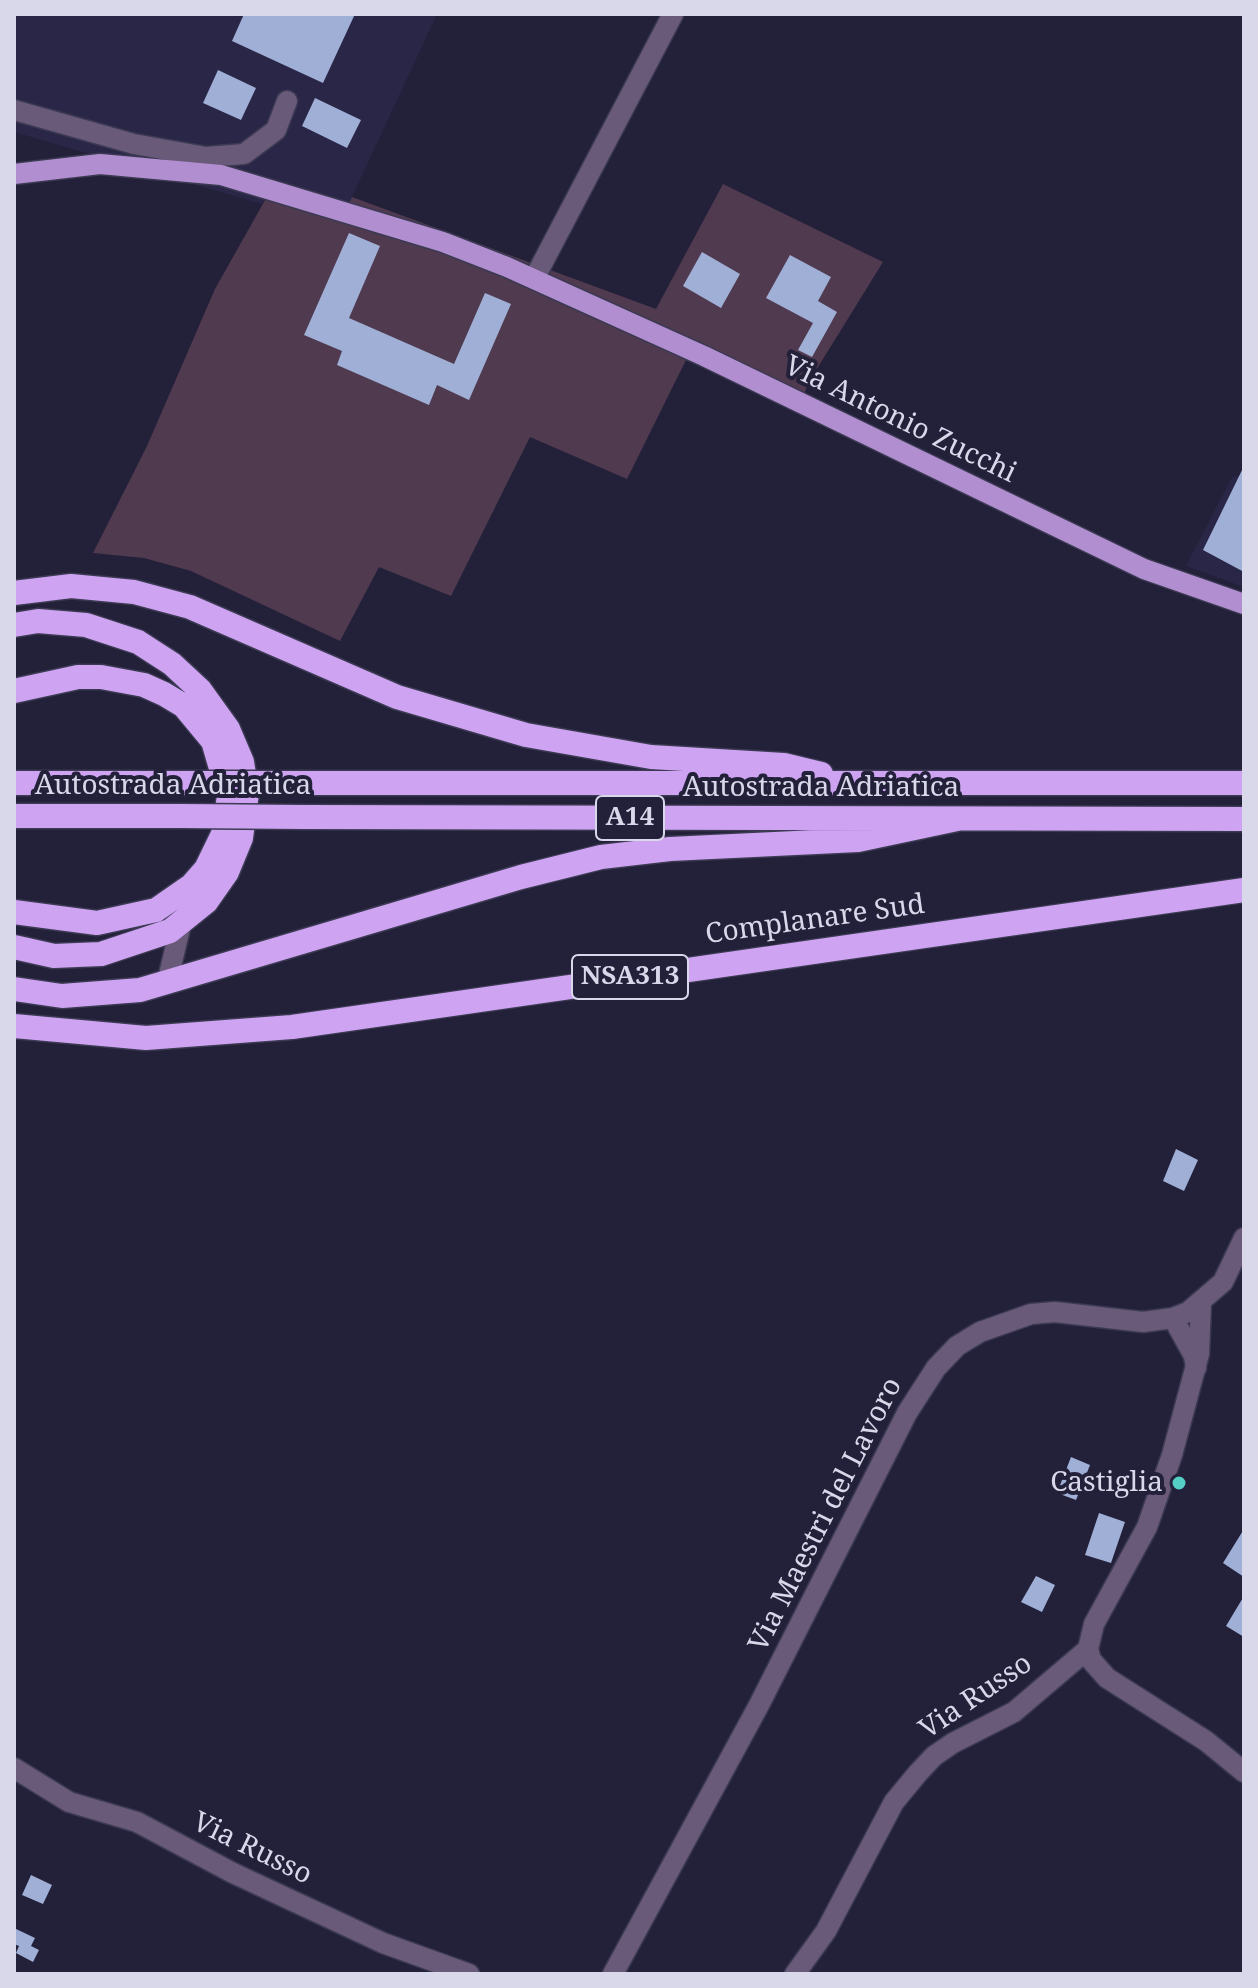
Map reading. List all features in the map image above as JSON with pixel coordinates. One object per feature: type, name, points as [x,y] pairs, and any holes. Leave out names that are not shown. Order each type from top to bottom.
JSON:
[{"type":"highway","points":[[14,593],[71,586],[134,592],[190,607],[397,697],[526,735],[651,757],[784,765],[851,783]]},
{"type":"highway","points":[[14,625],[60,621],[86,625],[138,642],[184,674],[208,700],[228,729],[246,778],[241,838],[218,886],[181,924],[149,941],[101,954],[54,956],[24,950]]},
{"type":"highway","points":[[14,691],[78,677],[101,677],[144,685],[164,694],[184,706],[213,741],[229,796],[223,834],[206,869],[192,885],[156,910],[97,923],[14,912]]},
{"type":"highway","name":"Autostrada Adriatica","points":[[14,783],[1244,783]]},
{"type":"highway","name":"Autostrada Adriatica","points":[[14,816],[1244,819]]},
{"type":"highway","points":[[14,989],[62,996],[99,995],[167,983],[567,864],[657,850],[858,840],[957,819]]},
{"type":"highway","name":"Complanare Sud","points":[[14,1026],[146,1038],[292,1027],[1244,890]]},
{"type":"main road","name":"Via Antonio Zucchi","points":[[14,174],[100,164],[221,175],[443,242],[534,279],[704,356],[1144,569],[1244,604]]},
{"type":"street","points":[[534,279],[673,14]]},
{"type":"street","points":[[14,110],[134,144],[206,157],[244,154],[276,130],[287,101]]},
{"type":"street","points":[[167,983],[181,924]]},
{"type":"street","points":[[1196,1368],[1194,1356],[1173,1318],[1201,1304],[1223,1282],[1244,1238]]},
{"type":"street","points":[[1201,1304],[1201,1339],[1196,1368],[1156,1503],[1094,1624],[1088,1649],[1091,1660],[1107,1678],[1206,1741],[1244,1772]]},
{"type":"street","name":"Via Maestri del Lavoro","points":[[613,1974],[649,1914],[907,1413],[936,1368],[957,1346],[980,1332],[1031,1314],[1055,1312],[1124,1321],[1173,1318]]},
{"type":"street","name":"Via Russo","points":[[795,1974],[826,1931],[894,1802],[918,1773],[953,1743],[1014,1712],[1088,1649]]},
{"type":"street","name":"Via Russo","points":[[14,1768],[69,1802],[137,1822],[233,1873],[383,1943],[469,1974]]},
{"type":"street","name":"Via Maestri del Lavoro","points":[[624,1974],[649,1914]]},
{"type":"shaded area","points":[[14,14],[437,14],[344,214],[269,193],[262,204],[14,132]]},
{"type":"shaded area","points":[[723,184],[883,262],[810,380],[799,405],[688,356],[627,479],[530,437],[451,596],[379,567],[340,641],[191,571],[144,558],[93,553],[147,446],[215,289],[269,193],[344,214],[352,197],[656,309]]},
{"type":"shaded area","points":[[1244,475],[1244,587],[1186,566],[1232,477]]},
{"type":"building","points":[[244,14],[355,14],[323,83],[232,41]]},
{"type":"building","points":[[218,70],[256,88],[241,120],[203,103]]},
{"type":"building","points":[[315,98],[361,120],[347,148],[302,126]]},
{"type":"building","points":[[349,233],[380,246],[349,318],[454,364],[485,293],[511,304],[469,400],[437,385],[429,405],[337,365],[342,351],[304,335]]},
{"type":"building","points":[[702,252],[740,274],[721,308],[683,286]]},
{"type":"building","points":[[790,255],[831,277],[818,301],[837,312],[812,357],[798,350],[813,323],[766,298]]},
{"type":"building","points":[[1244,466],[1244,572],[1203,550]]},
{"type":"building","points":[[1176,1149],[1198,1160],[1184,1191],[1163,1181]]},
{"type":"building","points":[[1071,1457],[1090,1465],[1076,1500],[1057,1493]]},
{"type":"building","points":[[1099,1513],[1125,1522],[1111,1563],[1085,1555]]},
{"type":"building","points":[[1244,1529],[1244,1577],[1223,1563]]},
{"type":"building","points":[[1036,1576],[1055,1585],[1042,1612],[1021,1602]]},
{"type":"building","points":[[1244,1596],[1244,1637],[1226,1626]]},
{"type":"building","points":[[31,1875],[52,1885],[43,1904],[22,1895]]},
{"type":"building","points":[[14,1928],[35,1938],[31,1946],[39,1950],[33,1962],[16,1953],[19,1946],[14,1944]]},
{"type":"place","name":"Castiglia","points":[[1179,1483]]}]
